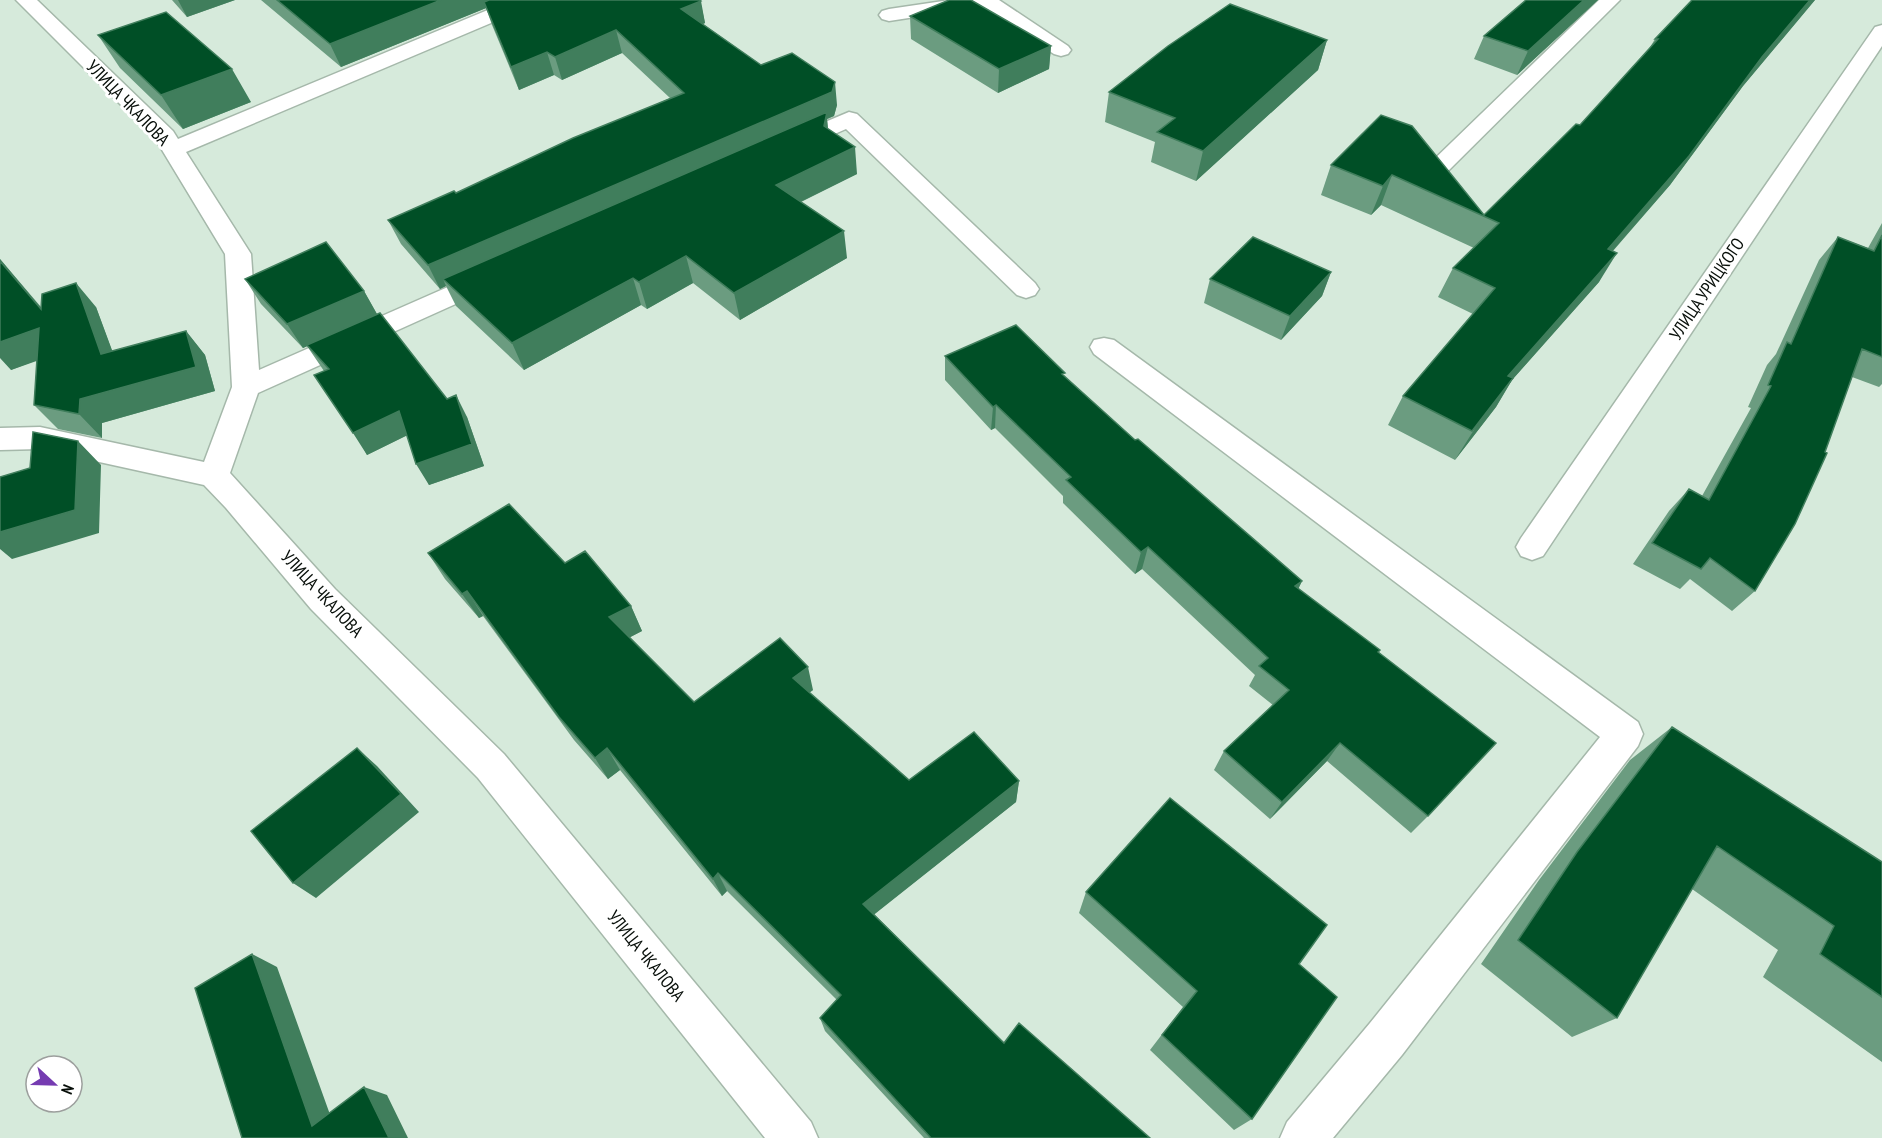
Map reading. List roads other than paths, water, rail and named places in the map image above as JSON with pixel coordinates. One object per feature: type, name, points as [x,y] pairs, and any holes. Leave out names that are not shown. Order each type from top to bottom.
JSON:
[{"type":"street","name":"УЛИЦА ЧКАЛОВА","points":[[26,0],[165,136],[238,254],[246,387],[214,476],[237,499],[323,599],[491,766],[795,1138]]},
{"type":"street","points":[[173,150],[530,0]]},
{"type":"street","points":[[1431,175],[1610,0]]},
{"type":"street","points":[[889,15],[987,1],[1061,50]]},
{"type":"street","name":"УЛИЦА УРИЦКОГО","points":[[1532,548],[1882,31]]},
{"type":"street","points":[[761,158],[849,119],[1026,289]]},
{"type":"street","points":[[246,387],[509,270]]},
{"type":"street","points":[[1104,347],[1625,734],[1386,1040],[1303,1138]]},
{"type":"street","points":[[0,439],[40,438],[214,476]]}]
